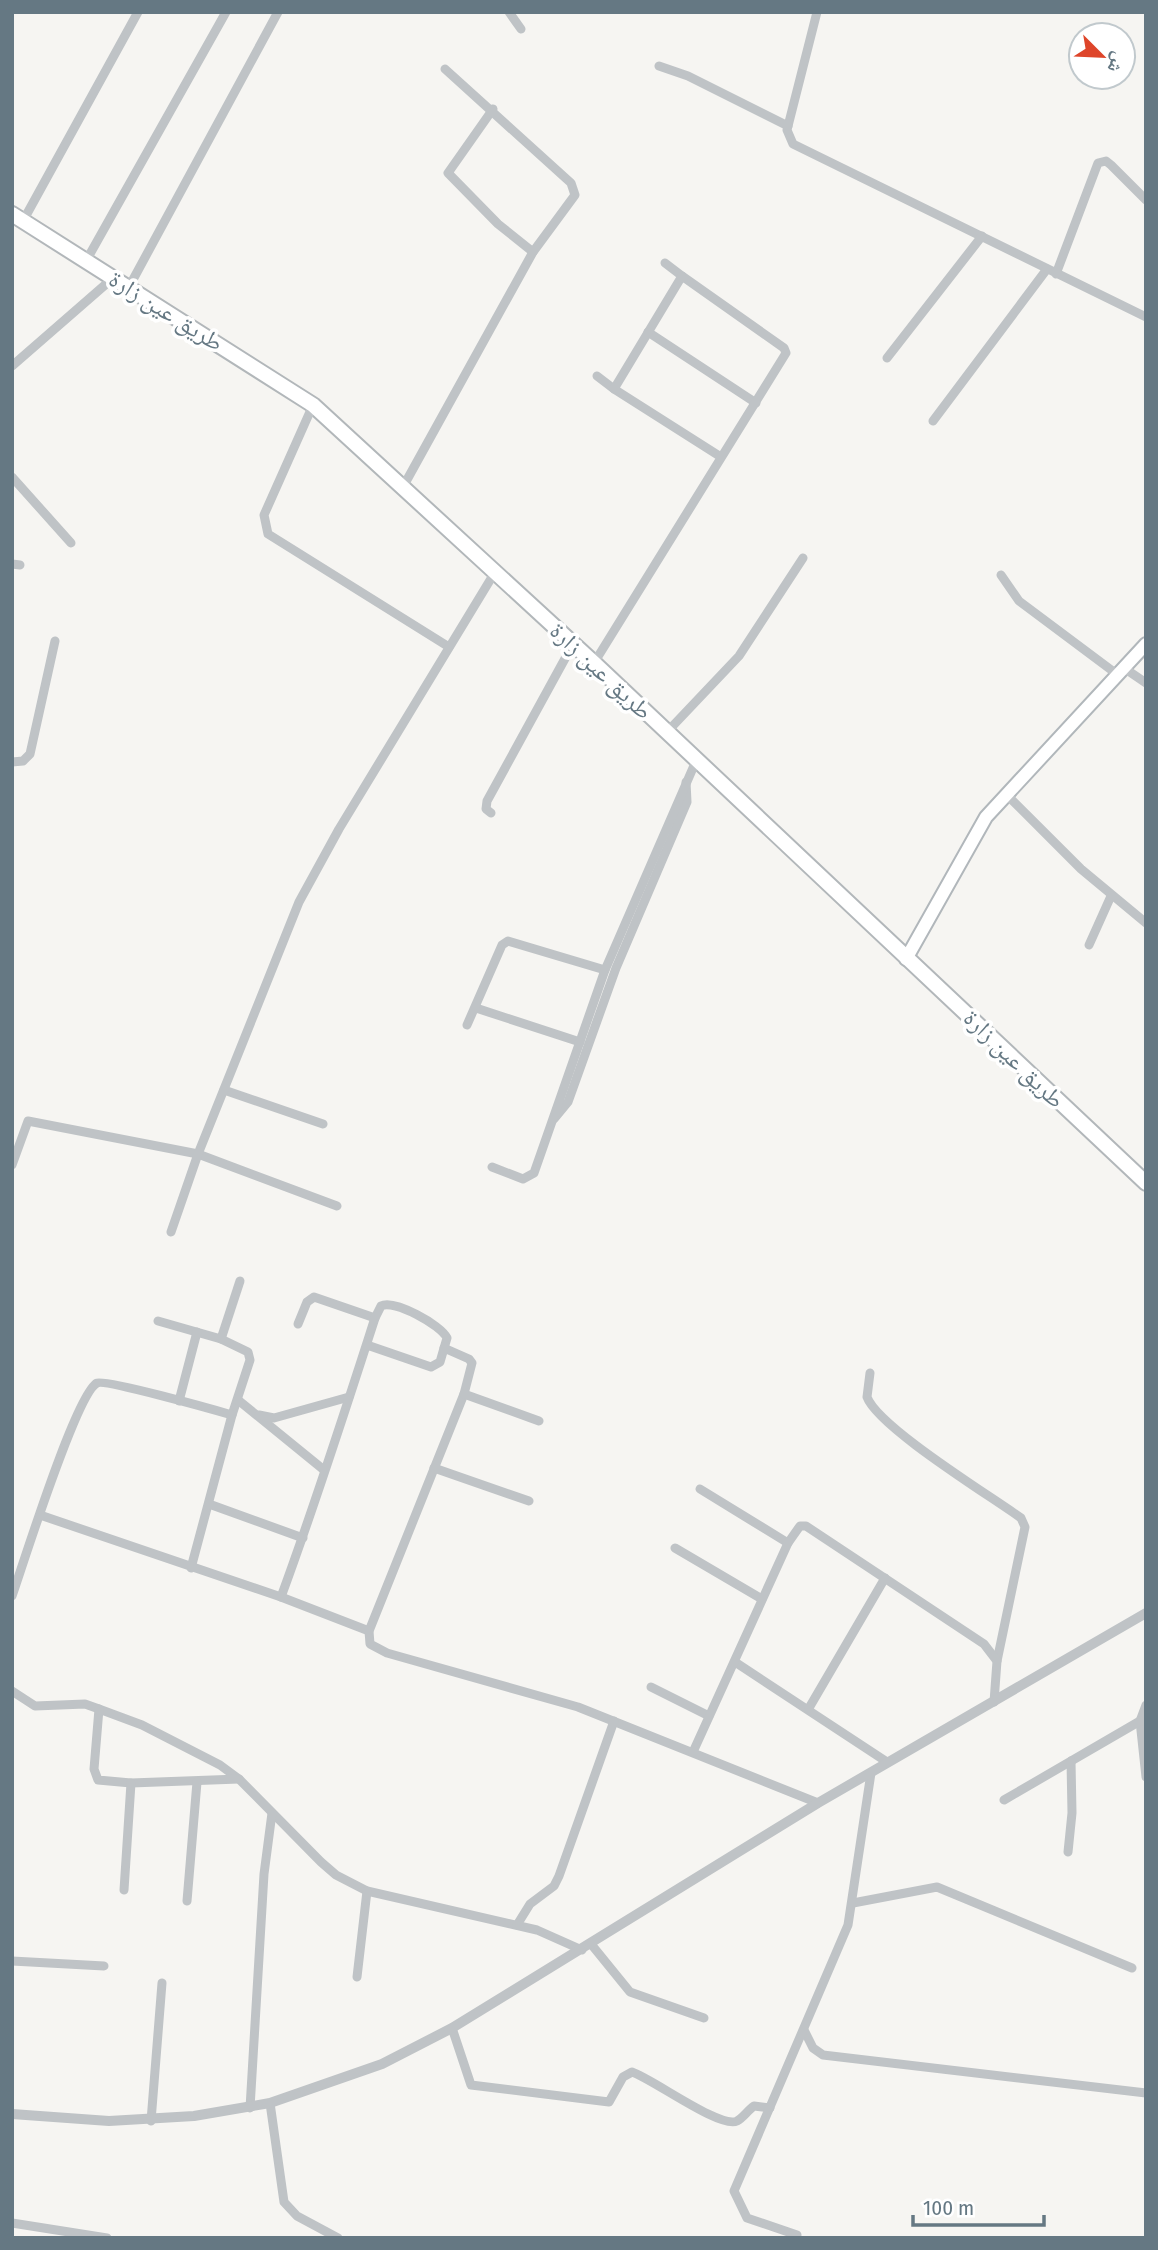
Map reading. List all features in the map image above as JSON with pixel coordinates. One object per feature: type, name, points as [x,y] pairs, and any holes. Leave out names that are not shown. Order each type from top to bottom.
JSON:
[{"type":"main road","name":"طريق عين زارة","points":[[18,218],[313,405],[594,663],[1146,1183]]},
{"type":"main road","points":[[906,959],[975,835],[1006,794],[1146,644]]},
{"type":"street","points":[[18,218],[138,12]]},
{"type":"street","points":[[86,261],[226,12]]},
{"type":"street","points":[[129,287],[278,12]]},
{"type":"street","points":[[509,12],[521,29]]},
{"type":"street","points":[[817,12],[788,126],[787,135],[793,144],[1146,317]]},
{"type":"street","points":[[659,66],[688,76],[788,126]]},
{"type":"street","points":[[403,487],[533,252],[571,202],[575,189],[493,109],[445,69]]},
{"type":"street","points":[[493,109],[448,173],[498,223],[533,252]]},
{"type":"street","points":[[933,421],[1051,272],[1098,163],[1106,161],[1146,200]]},
{"type":"street","points":[[887,358],[982,236]]},
{"type":"street","points":[[594,663],[786,351],[665,263]]},
{"type":"street","points":[[614,388],[682,276]]},
{"type":"street","points":[[12,366],[113,278]]},
{"type":"street","points":[[648,332],[756,403]]},
{"type":"street","points":[[597,376],[721,457]]},
{"type":"street","points":[[313,405],[264,515],[268,534],[449,647]]},
{"type":"street","points":[[12,477],[71,543]]},
{"type":"street","points":[[667,732],[739,656],[803,558]]},
{"type":"street","points":[[171,1232],[198,1154],[295,914],[320,862],[495,572]]},
{"type":"street","points":[[1001,575],[1019,601],[1121,671],[1146,683]]},
{"type":"street","points":[[12,762],[23,761],[30,754],[55,641]]},
{"type":"street","points":[[491,813],[486,809],[486,801],[573,644]]},
{"type":"street","points":[[492,1167],[523,1179],[530,1177],[605,970],[696,761]]},
{"type":"street","points":[[552,1120],[568,1101],[616,968],[687,802],[686,782]]},
{"type":"street","points":[[1006,794],[1111,896],[1146,923]]},
{"type":"street","points":[[1089,945],[1111,896]]},
{"type":"street","points":[[467,1025],[502,945],[508,941],[605,970]]},
{"type":"street","points":[[476,1008],[580,1042]]},
{"type":"street","points":[[224,1090],[323,1124]]},
{"type":"street","points":[[12,1165],[28,1121],[94,1131],[198,1154],[337,1206]]},
{"type":"street","points":[[221,1339],[240,1281]]},
{"type":"street","points":[[298,1324],[307,1301],[314,1297],[376,1318]]},
{"type":"street","points":[[281,1597],[303,1538],[324,1470],[376,1318],[381,1306],[391,1304],[439,1326],[447,1338],[440,1362],[431,1367],[367,1345]]},
{"type":"street","points":[[158,1321],[221,1339],[248,1352],[250,1360],[232,1415],[191,1568]]},
{"type":"street","points":[[179,1401],[197,1332]]},
{"type":"street","points":[[444,1348],[472,1363],[464,1394],[369,1631],[370,1644],[387,1653],[531,1693],[614,1720],[818,1803]]},
{"type":"street","points":[[870,1373],[867,1397],[878,1413],[918,1447],[1021,1518],[1026,1527],[996,1661],[994,1702]]},
{"type":"street","points":[[12,1596],[58,1459],[87,1395],[97,1383],[104,1381],[232,1415]]},
{"type":"street","points":[[464,1394],[539,1421]]},
{"type":"street","points":[[257,1415],[274,1418],[349,1397]]},
{"type":"street","points":[[237,1400],[324,1470]]},
{"type":"street","points":[[433,1468],[528,1501]]},
{"type":"street","points":[[700,1489],[788,1543]]},
{"type":"street","points":[[209,1504],[303,1538]]},
{"type":"street","points":[[40,1515],[281,1597],[369,1631]]},
{"type":"street","points":[[693,1752],[795,1529],[806,1526],[984,1644],[996,1661]]},
{"type":"street","points":[[675,1548],[762,1599]]},
{"type":"street","points":[[808,1708],[885,1578]]},
{"type":"street","points":[[12,2114],[151,2121],[250,2108],[352,2077],[452,2028],[818,1803],[1146,1612]]},
{"type":"street","points":[[735,1662],[887,1762]]},
{"type":"street","points":[[651,1687],[709,1716]]},
{"type":"street","points":[[12,1691],[35,1706],[85,1704],[174,1741],[239,1779],[321,1862],[336,1875],[366,1891],[517,1925],[586,1947],[630,1992],[704,2018]]},
{"type":"street","points":[[1146,1705],[1140,1721],[1146,1777]]},
{"type":"street","points":[[99,1709],[94,1769],[98,1780],[131,1783],[239,1779]]},
{"type":"street","points":[[517,1925],[530,1904],[554,1886],[559,1876],[614,1720]]},
{"type":"street","points":[[1004,1800],[1140,1721]]},
{"type":"street","points":[[1068,1852],[1072,1813],[1071,1761]]},
{"type":"street","points":[[797,2235],[747,2218],[734,2191],[839,1951],[853,1903],[871,1773]]},
{"type":"street","points":[[187,1901],[197,1782]]},
{"type":"street","points":[[124,1890],[131,1783]]},
{"type":"street","points":[[250,2108],[264,1874],[272,1812]]},
{"type":"street","points":[[853,1903],[937,1887],[1132,1968]]},
{"type":"street","points":[[357,1977],[366,1891]]},
{"type":"street","points":[[12,1961],[104,1966]]},
{"type":"street","points":[[151,2121],[162,1983]]},
{"type":"street","points":[[452,2028],[471,2085],[609,2102],[623,2077],[632,2072],[670,2090],[700,2110],[730,2122],[739,2120],[754,2106],[770,2108]]},
{"type":"street","points":[[804,2030],[813,2048],[823,2055],[1146,2093]]},
{"type":"street","points":[[270,2103],[284,2202],[297,2216],[338,2238]]},
{"type":"street","points":[[12,2223],[107,2238]]}]
